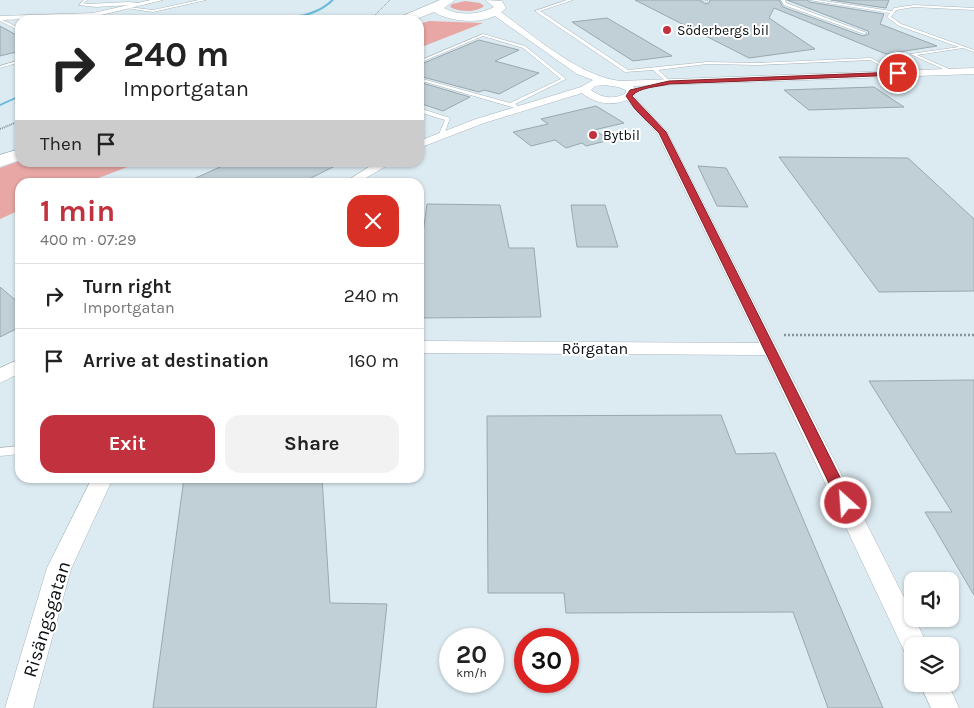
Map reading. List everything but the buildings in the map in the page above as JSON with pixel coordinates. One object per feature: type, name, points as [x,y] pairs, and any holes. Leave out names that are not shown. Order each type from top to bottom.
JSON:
[{"type":"main road","points":[[424,21],[446,12],[450,0]]},
{"type":"main road","points":[[424,16],[446,12],[470,16],[498,4]]},
{"type":"main road","points":[[424,18],[446,12]]},
{"type":"main road","points":[[0,162],[15,156]]},
{"type":"street","points":[[86,15],[142,2],[160,0]]},
{"type":"street","points":[[498,4],[516,28]]},
{"type":"street","points":[[470,16],[492,20],[516,28],[580,72],[605,82],[620,84],[974,71]]},
{"type":"street","points":[[0,19],[15,17]]},
{"type":"street","points":[[580,72],[588,87],[588,94],[597,98]]},
{"type":"street","points":[[424,143],[442,134],[516,108],[605,82]]},
{"type":"street","points":[[611,100],[665,83]]},
{"type":"street","points":[[620,84],[628,87],[630,94],[653,124],[662,132],[911,637]]},
{"type":"street","points":[[516,108],[568,99],[597,98],[611,100],[653,124]]},
{"type":"street","points":[[358,178],[378,167]]},
{"type":"street","name":"Rörgatan","points":[[424,347],[767,342]]},
{"type":"street","points":[[0,376],[15,368]]},
{"type":"street","name":"Risängsgatan","points":[[19,708],[58,568],[100,483]]},
{"type":"street","points":[[938,692],[945,708]]},
{"type":"lane","points":[[86,0],[80,4],[129,5],[153,11],[204,0]]},
{"type":"lane","points":[[571,0],[537,11],[627,71],[707,63],[759,64],[871,59],[898,73]]},
{"type":"lane","points":[[783,0],[785,4],[865,32]]},
{"type":"lane","points":[[811,0],[893,12]]},
{"type":"lane","points":[[974,9],[914,6],[895,9],[889,17],[900,25],[974,51]]},
{"type":"lane","points":[[0,19],[15,27]]},
{"type":"lane","points":[[424,60],[483,35],[524,47],[564,79],[516,108],[424,80]]},
{"type":"lane","points":[[954,72],[912,54],[963,47]]},
{"type":"lane","points":[[0,67],[15,62]]},
{"type":"lane","points":[[654,69],[665,83]]},
{"type":"lane","points":[[424,112],[448,119],[442,134]]},
{"type":"lane","points":[[0,452],[15,450]]},
{"type":"path","points":[[375,15],[390,0]]},
{"type":"path","points":[[0,129],[15,124]]},
{"type":"path","points":[[767,342],[974,335]]},
{"type":"shaded area","points":[[465,1],[480,3],[484,6],[477,10],[467,11],[450,7],[452,4]]},
{"type":"shaded area","points":[[429,21],[483,23],[424,46],[424,22]]},
{"type":"shaded area","points":[[15,163],[15,167],[127,167],[99,178],[15,178],[15,212],[0,219],[0,168]]},
{"type":"waterway","points":[[302,15],[318,11],[333,0]]},
{"type":"waterway","points":[[0,105],[15,98]]},
{"type":"place","name":"Söderbergs bil","points":[[667,30]]},
{"type":"place","name":"Bytbil","points":[[593,135]]},
{"type":"route","points":[[846,503],[662,132],[637,108],[629,96],[632,92],[662,83],[898,73]]}]
